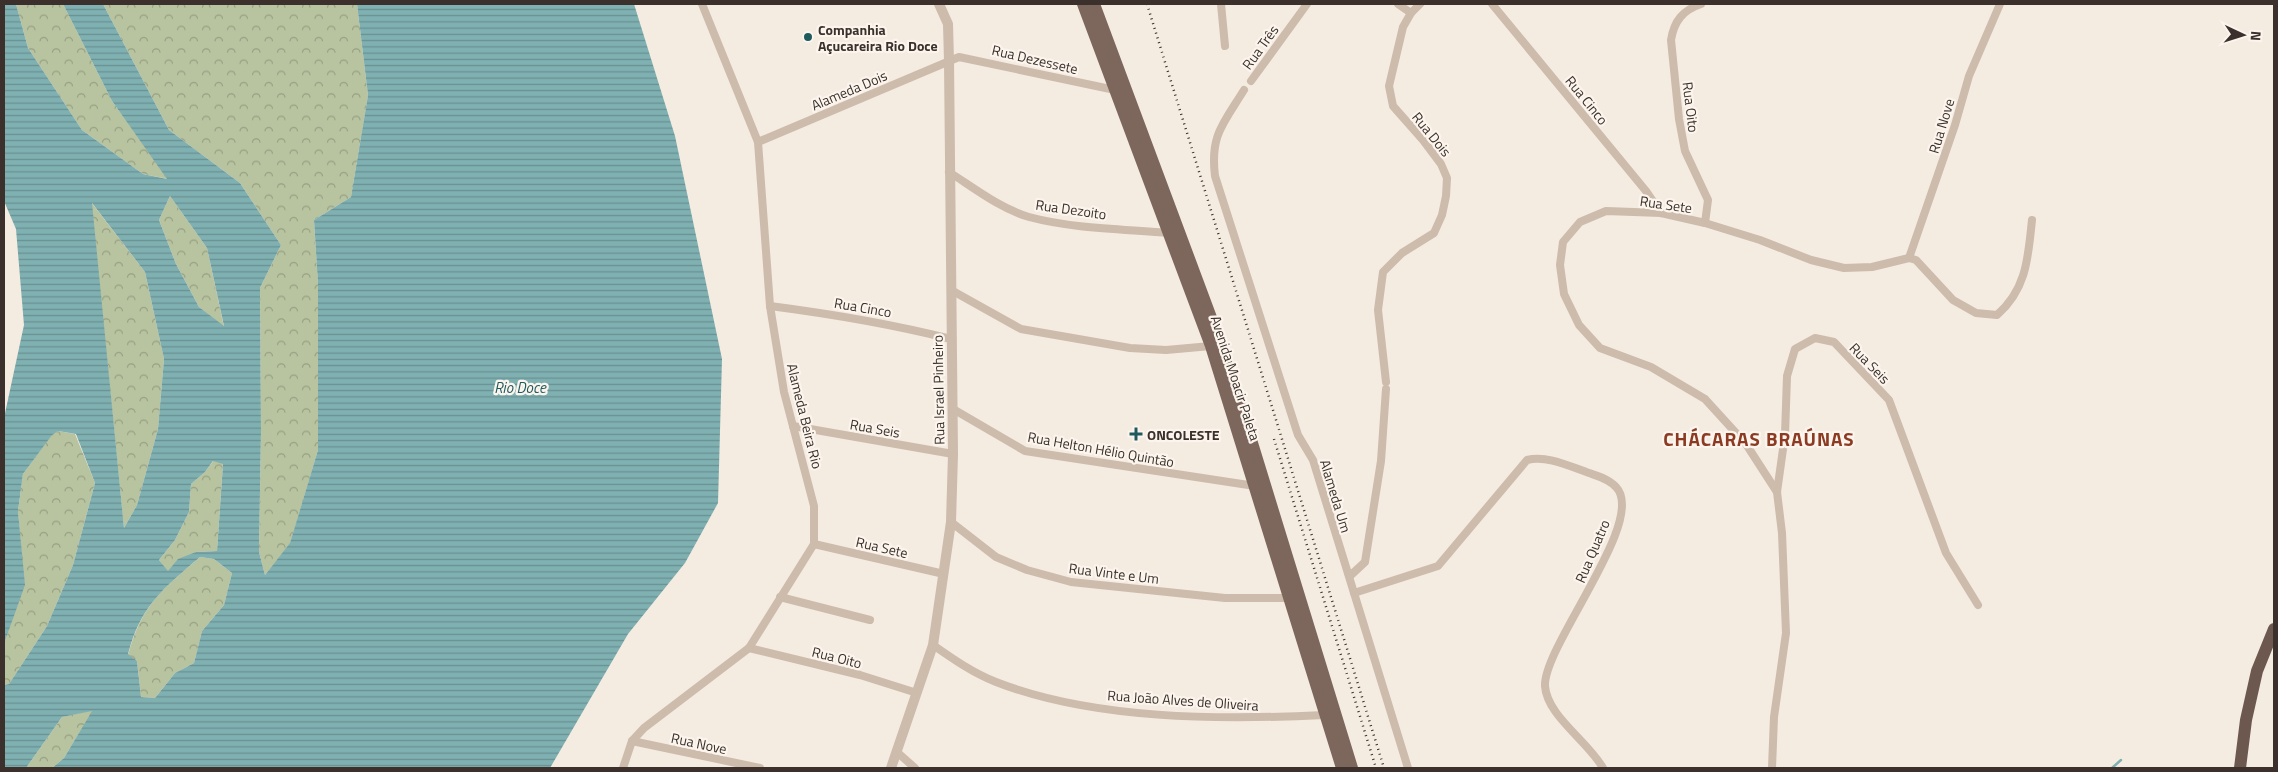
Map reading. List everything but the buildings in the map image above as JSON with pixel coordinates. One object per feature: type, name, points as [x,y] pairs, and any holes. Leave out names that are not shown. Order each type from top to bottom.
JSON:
[{"type":"highway","points":[[2240,768],[2246,720],[2257,671],[2274,629]]},
{"type":"main road","name":"Avenida Moacir Paleta","points":[[1083,4],[1211,346],[1342,768]]},
{"type":"main road","name":"Avenida Moacir Paleta","points":[[1094,4],[1213,323],[1244,417],[1352,768]]},
{"type":"street","name":"Alameda Beira Rio","points":[[702,4],[758,142],[770,306],[784,392],[814,506],[814,544]]},
{"type":"street","name":"Rua Israel Pinheiro","points":[[891,768],[898,753],[933,645],[951,522],[953,409],[949,61],[948,24],[939,4]]},
{"type":"street","points":[[1221,4],[1225,46]]},
{"type":"street","name":"Rua Três","points":[[1250,81],[1306,4]]},
{"type":"street","points":[[1398,4],[1410,12],[1420,4]]},
{"type":"street","name":"Rua Cinco","points":[[1492,4],[1646,191],[1661,213]]},
{"type":"street","name":"Rua Oito","points":[[1701,4],[1680,16],[1673,28],[1671,40],[1685,151],[1708,200],[1705,223]]},
{"type":"street","name":"Rua Nove","points":[[1910,258],[1955,125],[1968,76],[2000,4]]},
{"type":"street","name":"Rua Dois","points":[[1350,576],[1364,562],[1381,461],[1386,386],[1378,310],[1383,272],[1402,253],[1434,234],[1442,215],[1446,196],[1447,178],[1442,164],[1393,106],[1390,86],[1403,27],[1410,12]]},
{"type":"street","name":"Rua Dezessete","points":[[949,61],[958,57],[966,57],[1115,90]]},
{"type":"street","name":"Alameda Dois","points":[[758,142],[949,61]]},
{"type":"street","name":"Rua Três","points":[[1215,176],[1214,142],[1244,90]]},
{"type":"street","name":"Rua Dezoito","points":[[949,172],[992,199],[1028,217],[1076,224],[1170,233]]},
{"type":"street","name":"Alameda Um","points":[[1215,176],[1298,435],[1313,460],[1408,768]]},
{"type":"street","name":"Rua Sete","points":[[1777,492],[1746,444],[1705,399],[1650,367],[1600,348],[1579,325],[1564,294],[1560,265],[1563,242],[1580,222],[1606,211],[1661,213],[1705,223],[1760,240],[1811,260],[1844,268],[1872,266],[1910,258]]},
{"type":"street","points":[[1910,258],[1916,260],[1953,300],[1976,313],[1997,315],[2010,304],[2017,294],[2028,260],[2032,220]]},
{"type":"street","points":[[951,290],[1021,329],[1130,348],[1166,350],[1211,346]]},
{"type":"street","name":"Rua Cinco","points":[[770,306],[861,319],[951,340]]},
{"type":"street","name":"Rua Seis","points":[[1772,768],[1774,717],[1786,633],[1782,533],[1777,492],[1785,435],[1787,376],[1795,349],[1815,338],[1834,342],[1890,400],[1911,462],[1946,553],[1978,605]]},
{"type":"street","name":"Rua Helton Hélio Quintão","points":[[953,409],[1025,451],[1255,486]]},
{"type":"street","name":"Rua Seis","points":[[794,426],[953,454]]},
{"type":"street","name":"Rua Quatro","points":[[1354,592],[1438,566],[1527,460],[1538,457],[1556,461],[1602,477],[1617,487],[1622,499],[1619,519],[1612,541],[1545,674],[1548,700],[1564,721],[1591,750],[1603,768]]},
{"type":"street","name":"Rua Vinte e Um","points":[[951,522],[996,557],[1027,570],[1071,582],[1225,598],[1290,598]]},
{"type":"street","points":[[623,768],[632,741],[652,721],[749,648],[814,544]]},
{"type":"street","name":"Rua Sete","points":[[814,544],[944,574]]},
{"type":"street","points":[[780,597],[870,620]]},
{"type":"street","name":"Rua João Alves de Oliveira","points":[[933,645],[961,665],[996,682],[1051,699],[1118,710],[1212,717],[1324,715]]},
{"type":"street","name":"Rua Oito","points":[[749,648],[860,675],[917,693]]},
{"type":"street","name":"Rua Nove","points":[[632,741],[760,768]]},
{"type":"street","points":[[898,753],[915,768]]},
{"type":"green space","points":[[16,4],[63,4],[112,101],[168,179],[143,174],[82,130],[28,48]]},
{"type":"green space","points":[[103,4],[357,4],[368,95],[351,197],[314,220],[318,284],[318,450],[290,544],[265,575],[259,552],[261,431],[260,288],[281,245],[240,183],[169,130]]},
{"type":"green space","points":[[170,196],[207,248],[224,327],[199,307],[176,264],[159,220]]},
{"type":"green space","points":[[91,202],[145,272],[164,359],[158,429],[137,505],[124,528]]},
{"type":"green space","points":[[58,431],[75,434],[95,483],[73,565],[47,626],[9,684],[4,685],[4,644],[24,585],[18,511],[23,474],[52,434]]},
{"type":"green space","points":[[214,460],[223,463],[217,551],[196,552],[168,572],[159,560],[175,540],[189,512],[191,484],[205,472]]},
{"type":"green space","points":[[200,557],[214,559],[232,573],[224,605],[202,631],[194,663],[175,673],[155,698],[141,697],[137,661],[128,655],[140,623],[147,610],[164,589]]},
{"type":"green space","points":[[93,710],[64,758],[52,768],[26,768],[62,717]]},
{"type":"water","name":"Rio Doce","points":[[4,4],[16,4],[28,48],[82,130],[143,174],[167,179],[112,101],[63,4],[103,4],[169,130],[240,183],[281,245],[260,288],[261,431],[259,552],[265,575],[290,543],[318,450],[318,284],[314,220],[351,197],[368,95],[357,4],[634,4],[675,136],[722,359],[718,503],[685,563],[628,634],[550,768],[52,768],[64,758],[92,711],[62,717],[26,768],[4,768],[4,685],[9,684],[47,626],[73,565],[95,483],[76,434],[58,431],[52,435],[23,474],[18,511],[25,585],[4,644],[4,418],[24,325],[16,229],[4,201]],"holes":[[[170,196],[207,248],[224,326],[199,307],[176,264],[159,220]],[[92,203],[145,272],[164,359],[158,429],[137,505],[124,528]],[[213,461],[223,464],[217,551],[196,552],[178,559],[168,571],[159,560],[175,540],[189,512],[191,484],[205,472]],[[200,557],[214,559],[232,573],[224,605],[202,631],[194,663],[175,673],[155,698],[141,697],[137,661],[128,654],[133,637],[147,610],[164,589]]]},
{"type":"waterway","points":[[2112,768],[2121,760]]},
{"type":"railway","points":[[1147,4],[1384,768]]},
{"type":"railway","points":[[1274,439],[1376,768]]},
{"type":"place","name":"Companhia Açucareira Rio Doce","points":[[808,37]]},
{"type":"place","name":"ONCOLESTE","points":[[1136,434]]},
{"type":"district","name":"CHÁCARAS BRAÚNAS","points":[[1759,438]]}]
